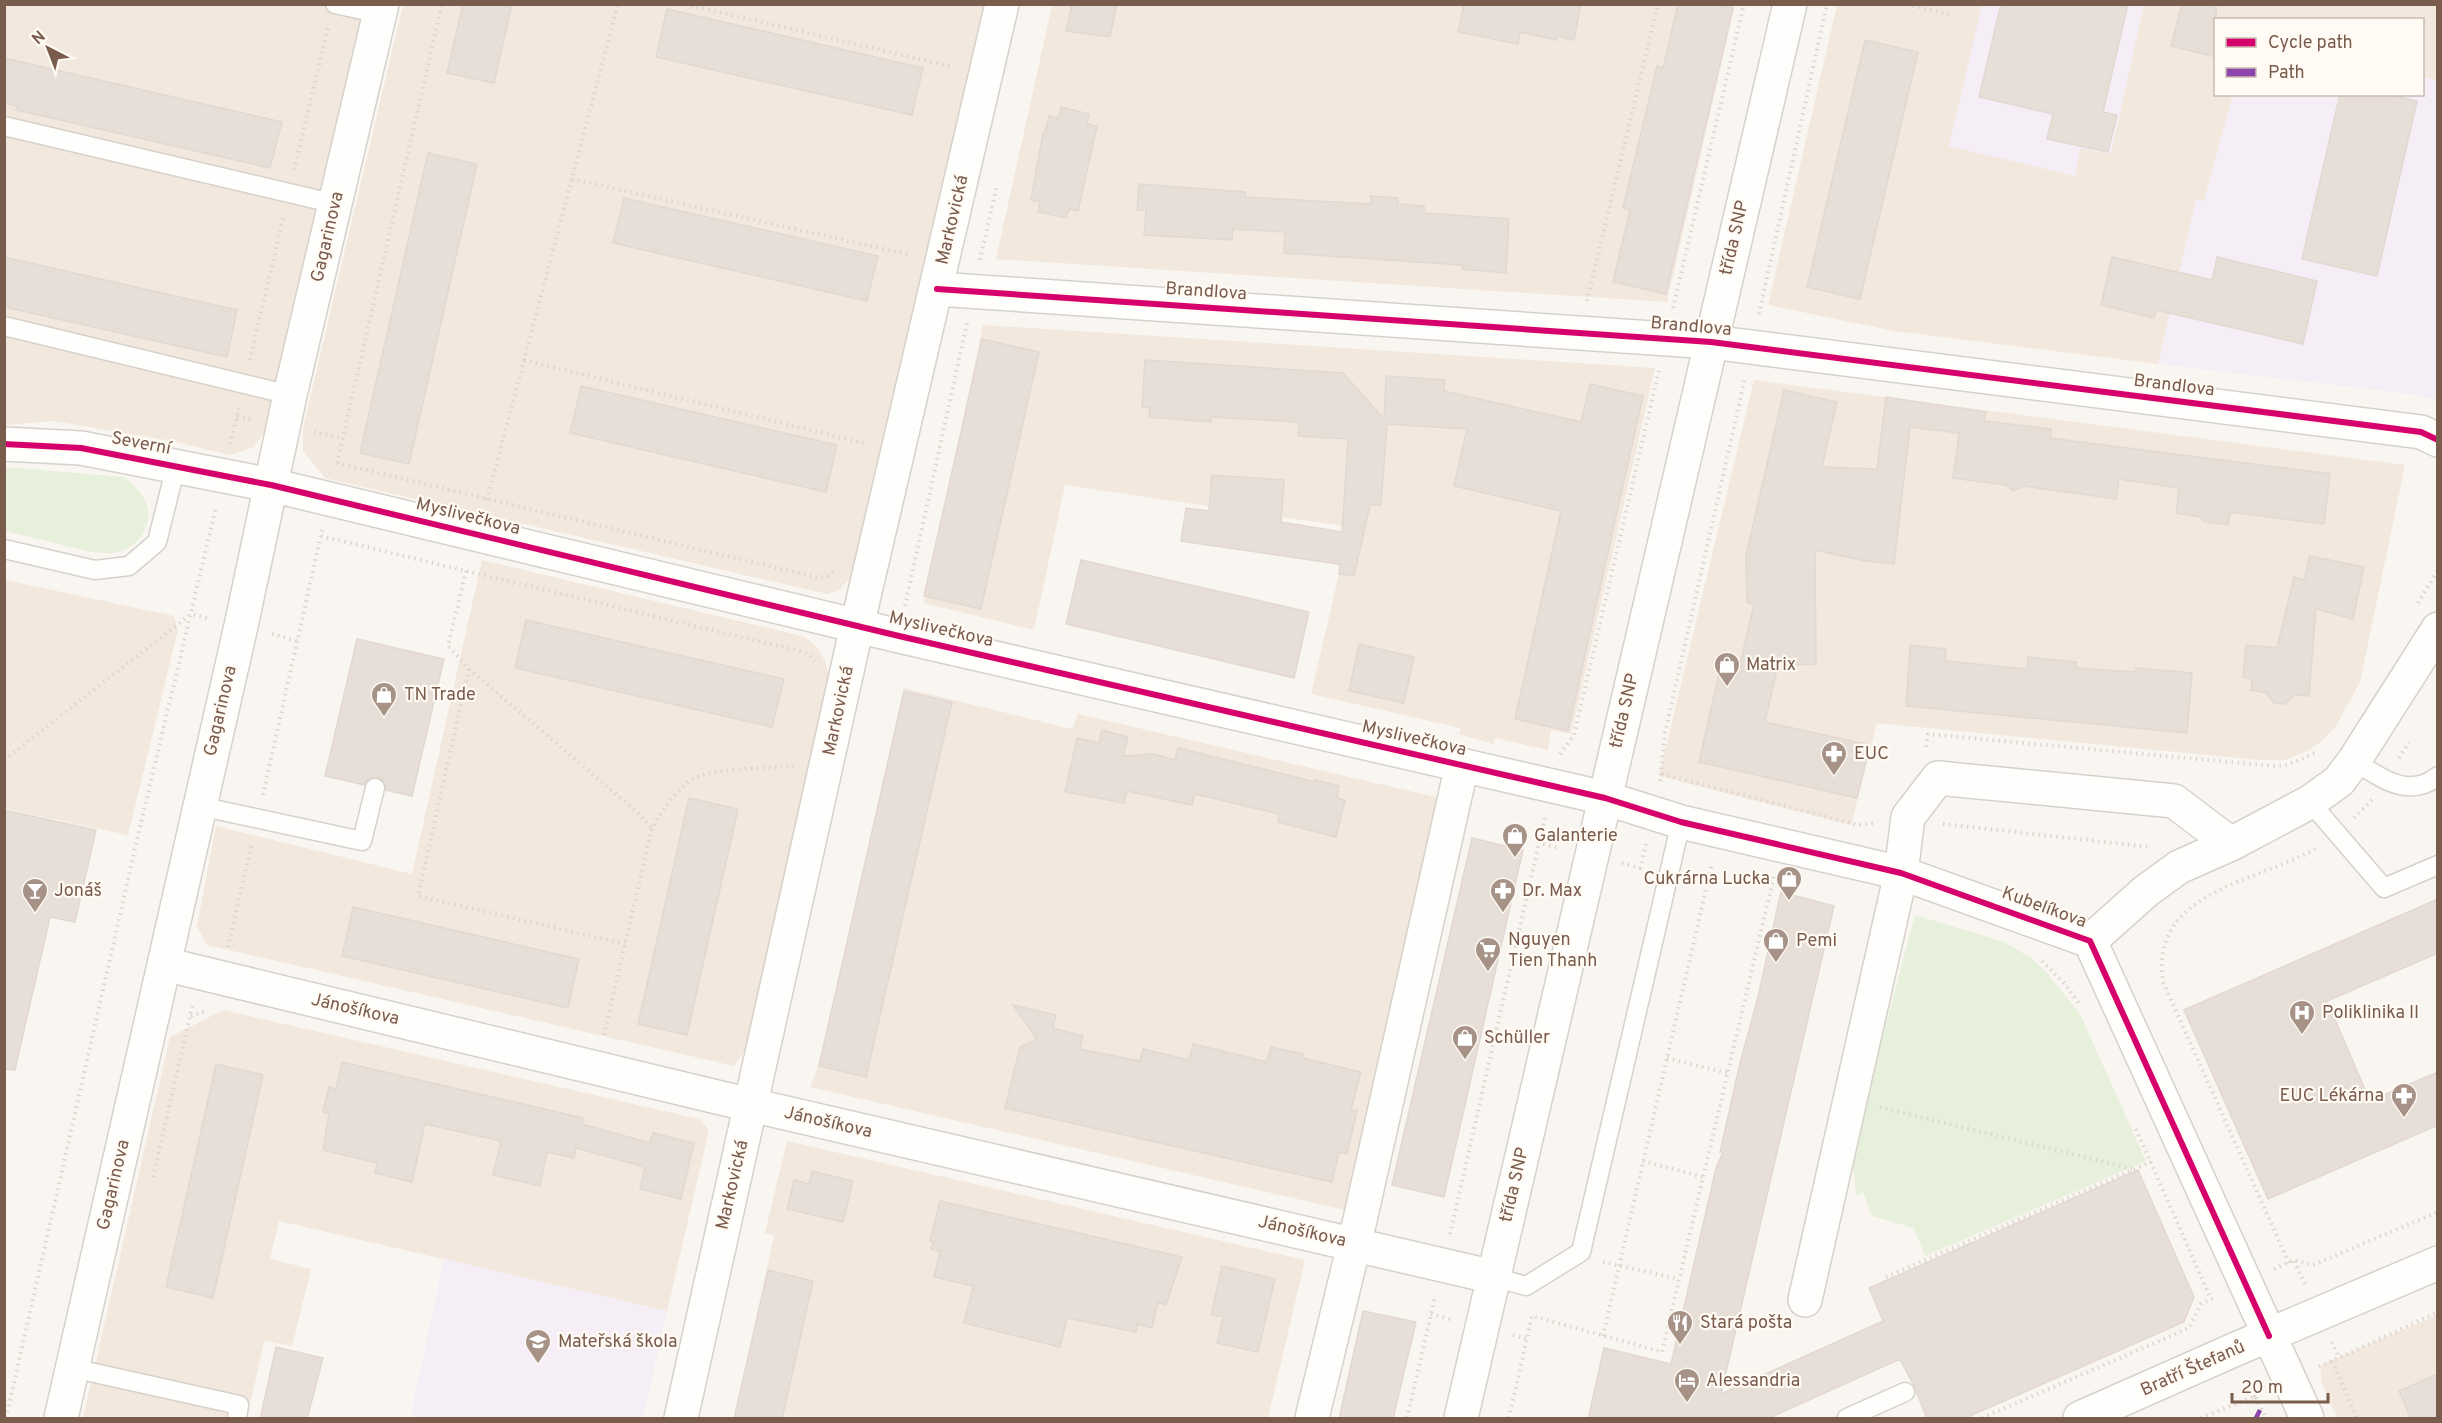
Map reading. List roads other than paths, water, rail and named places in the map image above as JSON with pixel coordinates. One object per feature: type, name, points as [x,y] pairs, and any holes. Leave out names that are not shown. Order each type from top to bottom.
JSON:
[{"type":"street","name":"Markovická","points":[[681,1419],[857,626],[1002,4]]},
{"type":"street","name":"třída SNP","points":[[1461,1419],[1790,4]]},
{"type":"street","name":"Gagarinova","points":[[61,1419],[200,806],[290,395],[381,9]]},
{"type":"street","name":"Brandlova","points":[[937,289],[1438,323],[1664,324],[1711,342],[2421,432],[2438,440]]},
{"type":"street","name":"Severní","points":[[4,444],[81,448],[271,485]]},
{"type":"street","name":"Myslivečkova","points":[[271,485],[857,626],[1605,798]]},
{"type":"street","name":"Kubelíkova","points":[[2090,941],[2146,891],[2179,867],[2231,844],[2310,802],[2339,781],[2354,761],[2426,619]]},
{"type":"street","points":[[1312,1419],[1354,1245],[1462,765]]},
{"type":"street","points":[[1805,1300],[1901,873],[1908,817],[1938,778],[2174,801],[2231,844]]},
{"type":"street","name":"Kubelíkova","points":[[1605,798],[1681,822],[1901,873],[2090,941],[2307,1419]]},
{"type":"street","name":"Jánošíkova","points":[[164,964],[752,1105],[1494,1277]]},
{"type":"street","name":"Bratří Štefanů","points":[[2080,1419],[2438,1263]]},
{"type":"lane","points":[[335,4],[381,9]]},
{"type":"lane","points":[[4,126],[336,204]]},
{"type":"lane","points":[[4,326],[290,395]]},
{"type":"lane","points":[[4,549],[95,570],[129,566],[157,542],[176,466]]},
{"type":"lane","points":[[2354,761],[2394,785],[2404,787],[2438,776]]},
{"type":"lane","points":[[200,806],[362,841],[375,788]]},
{"type":"lane","points":[[2310,802],[2384,888],[2438,865]]},
{"type":"lane","points":[[1494,1277],[1526,1286],[1581,1252],[1681,822]]},
{"type":"lane","points":[[72,1368],[239,1405],[237,1419]]},
{"type":"lane","points":[[1847,1419],[1905,1392]]},
{"type":"place","name":"Matrix","points":[[1727,688]]},
{"type":"place","name":"TN Trade","points":[[384,718]]},
{"type":"place","name":"EUC","points":[[1834,777]]},
{"type":"place","name":"Galanterie","points":[[1515,859]]},
{"type":"place","name":"Cukrárna Lucka","points":[[1789,902]]},
{"type":"place","name":"Jonáš","points":[[35,914]]},
{"type":"place","name":"Dr. Max","points":[[1503,914]]},
{"type":"place","name":"Pemi","points":[[1776,964]]},
{"type":"place","name":"Nguyen Tien Thanh","points":[[1488,973]]},
{"type":"place","name":"Poliklinika II","points":[[2302,1036]]},
{"type":"place","name":"Schüller","points":[[1465,1061]]},
{"type":"place","name":"EUC Lékárna","points":[[2404,1119]]},
{"type":"place","name":"Stará pošta","points":[[1680,1346]]},
{"type":"place","name":"Mateřská škola","points":[[538,1365]]},
{"type":"place","name":"Alessandria","points":[[1687,1404]]}]
